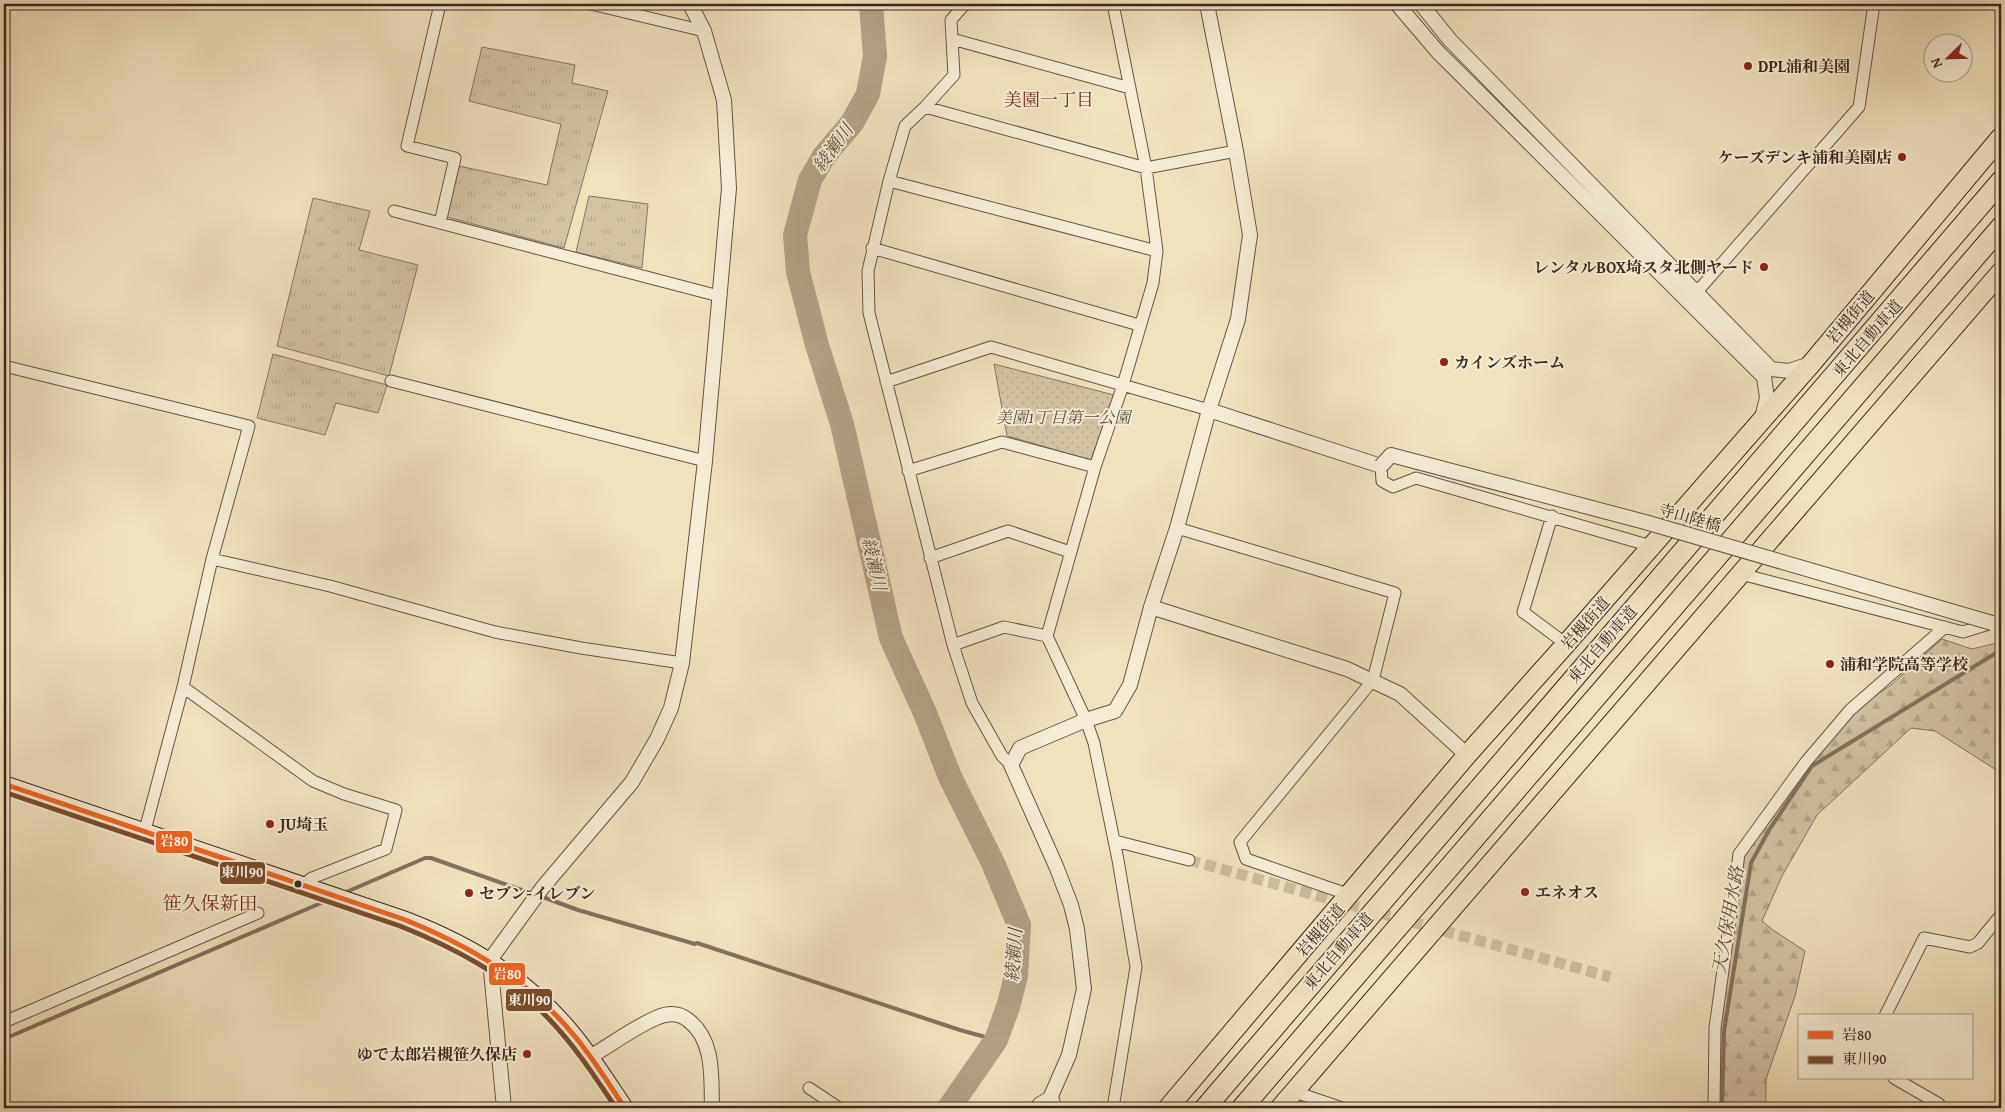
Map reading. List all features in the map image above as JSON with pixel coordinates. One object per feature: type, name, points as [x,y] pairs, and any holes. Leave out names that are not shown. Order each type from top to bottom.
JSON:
[{"type":"highway","name":"岩槻街道","points":[[1168,1108],[1467,755],[1811,364],[2001,137]]},
{"type":"highway","name":"東北自動車道","points":[[1205,1108],[2001,181]]},
{"type":"highway","name":"東北自動車道","points":[[1242,1108],[2001,227]]},
{"type":"highway","points":[[1280,1108],[2001,272]]},
{"type":"main road","points":[[4,784],[145,830],[433,930],[490,960],[548,1007],[571,1032],[625,1108]]},
{"type":"street","points":[[440,4],[407,146],[455,158],[440,223]]},
{"type":"street","points":[[591,4],[704,31]]},
{"type":"street","points":[[504,1108],[490,960],[543,887],[632,782],[657,739],[671,708],[682,663],[705,461],[729,179],[724,100],[704,31],[690,4]]},
{"type":"street","points":[[965,4],[951,20],[954,75],[905,126],[888,181],[872,248],[868,271],[869,313],[930,558],[953,645],[972,703],[1002,756],[1011,765],[1056,866],[1071,905],[1077,930],[1084,989],[1068,1055],[1053,1102],[1039,1103],[1035,1108]]},
{"type":"street","points":[[1113,4],[1146,168],[1157,252],[1153,283],[1139,325],[1123,385],[1095,467],[1047,636],[1086,720],[1094,743],[1114,841],[1136,968],[1113,1108]]},
{"type":"street","points":[[1011,765],[1020,748],[1086,720],[1115,711],[1130,685],[1151,607],[1177,528],[1209,410],[1238,319],[1250,235],[1208,4]]},
{"type":"street","points":[[1398,4],[1438,52],[1764,377],[1767,398],[1761,421]]},
{"type":"street","points":[[1421,4],[1450,40],[1771,370],[1789,371],[1811,364]]},
{"type":"street","points":[[1696,293],[1859,106],[1874,4]]},
{"type":"street","points":[[952,39],[1130,88]]},
{"type":"street","points":[[925,107],[1146,168],[1236,151]]},
{"type":"street","points":[[888,181],[1157,252]]},
{"type":"street","points":[[394,211],[719,296]]},
{"type":"street","points":[[872,248],[1139,325]]},
{"type":"street","points":[[886,382],[991,347],[1209,410],[1381,466],[1382,481],[1393,487],[1416,478],[1651,546]]},
{"type":"street","points":[[4,366],[249,426],[212,559],[183,687],[145,830]]},
{"type":"street","points":[[392,381],[705,461]]},
{"type":"street","points":[[908,471],[1002,442],[1095,467]]},
{"type":"street","name":"寺山陸橋","points":[[1381,466],[1391,454],[1654,525],[1806,568],[1969,618],[1996,624]]},
{"type":"street","points":[[1552,516],[1523,612],[1566,644]]},
{"type":"street","points":[[1177,528],[1395,593],[1373,680],[1240,842],[1246,859],[1350,895]]},
{"type":"street","points":[[930,558],[1008,531],[1070,552]]},
{"type":"street","points":[[212,559],[330,586],[495,632],[580,648],[682,663]]},
{"type":"street","points":[[1741,574],[1963,632],[1996,624]]},
{"type":"street","points":[[1151,607],[1346,669],[1373,680],[1400,694],[1467,755]]},
{"type":"street","points":[[953,645],[1004,627],[1047,636]]},
{"type":"street","points":[[1714,1108],[1715,1028],[1739,854],[1806,763],[1850,710],[1944,627]]},
{"type":"street","points":[[183,687],[314,781],[344,794],[396,810],[386,848],[312,878],[303,885]]},
{"type":"street","points":[[1114,841],[1190,860]]},
{"type":"street","points":[[4,1022],[258,913]]},
{"type":"street","points":[[1886,1014],[1924,938],[1970,947],[1978,943],[2001,915]]},
{"type":"street","points":[[590,1057],[657,1017],[673,1013],[684,1017],[698,1028],[707,1045],[712,1108]]},
{"type":"street","points":[[1897,1080],[1939,1104],[1937,1108]]},
{"type":"street","points":[[809,1088],[839,1108]]},
{"type":"street","points":[[1295,1092],[1342,1108]]},
{"type":"green space","points":[[482,47],[575,65],[572,83],[608,91],[564,248],[447,217],[459,166],[547,185],[561,124],[469,101]]},
{"type":"green space","points":[[589,196],[648,204],[642,268],[576,252]]},
{"type":"green space","points":[[313,198],[370,211],[359,250],[418,265],[389,376],[277,346]]},
{"type":"green space","points":[[273,354],[387,385],[378,413],[336,403],[325,435],[257,418]]},
{"type":"green space","name":"美園1丁目第一公園","points":[[994,364],[1114,395],[1091,460],[1007,436]]},
{"type":"green space","points":[[1942,639],[1972,649],[2001,642],[2001,773],[1935,731],[1911,728],[1817,815],[1782,876],[1762,921],[1805,951],[1795,996],[1766,1079],[1766,1108],[1709,1108],[1718,969],[1728,886],[1808,752],[1827,729],[1891,685]]},
{"type":"waterway","name":"綾瀬川","points":[[871,4],[875,56],[868,94],[852,123],[824,156],[810,180],[795,235],[798,272],[817,345],[842,424],[891,638],[925,713],[950,777],[993,863],[1019,925],[1016,976],[1008,1007],[996,1040],[949,1108]]},
{"type":"waterway","name":"天久保用水路","points":[[1722,1108],[1724,1031],[1751,863],[1769,830],[1812,766],[2001,650]]},
{"type":"waterway","points":[[344,893],[425,858],[431,858],[533,894]]},
{"type":"waterway","points":[[540,896],[578,910],[697,943],[960,1030],[996,1040]]},
{"type":"waterway","points":[[4,1039],[328,900]]},
{"type":"tunnel","points":[[1189,860],[1610,977]]},
{"type":"transit line","name":"岩80","points":[[4,784],[403,919],[450,940],[495,966],[536,996],[572,1033],[600,1070],[625,1108]]},
{"type":"transit line","name":"東川90","points":[[4,792],[400,926],[461,954],[516,989],[549,1019],[576,1051],[616,1108]]},
{"type":"place","name":"DPL浦和美園","points":[[1748,66]]},
{"type":"place","name":"ケーズデンキ浦和美園店","points":[[1902,157]]},
{"type":"place","name":"レンタルBOX埼スタ北側ヤード","points":[[1764,267]]},
{"type":"place","name":"カインズホーム","points":[[1444,362]]},
{"type":"place","name":"浦和学院高等学校","points":[[1830,664]]},
{"type":"place","name":"JU埼玉","points":[[270,824]]},
{"type":"place","name":"エネオス","points":[[1525,892]]},
{"type":"place","name":"セブン-イレブン","points":[[469,893]]},
{"type":"place","name":"ゆで太郎岩槻笹久保店","points":[[527,1054]]},
{"type":"district","name":"美園一丁目","points":[[1049,100]]},
{"type":"district","name":"笹久保新田","points":[[210,903]]}]
